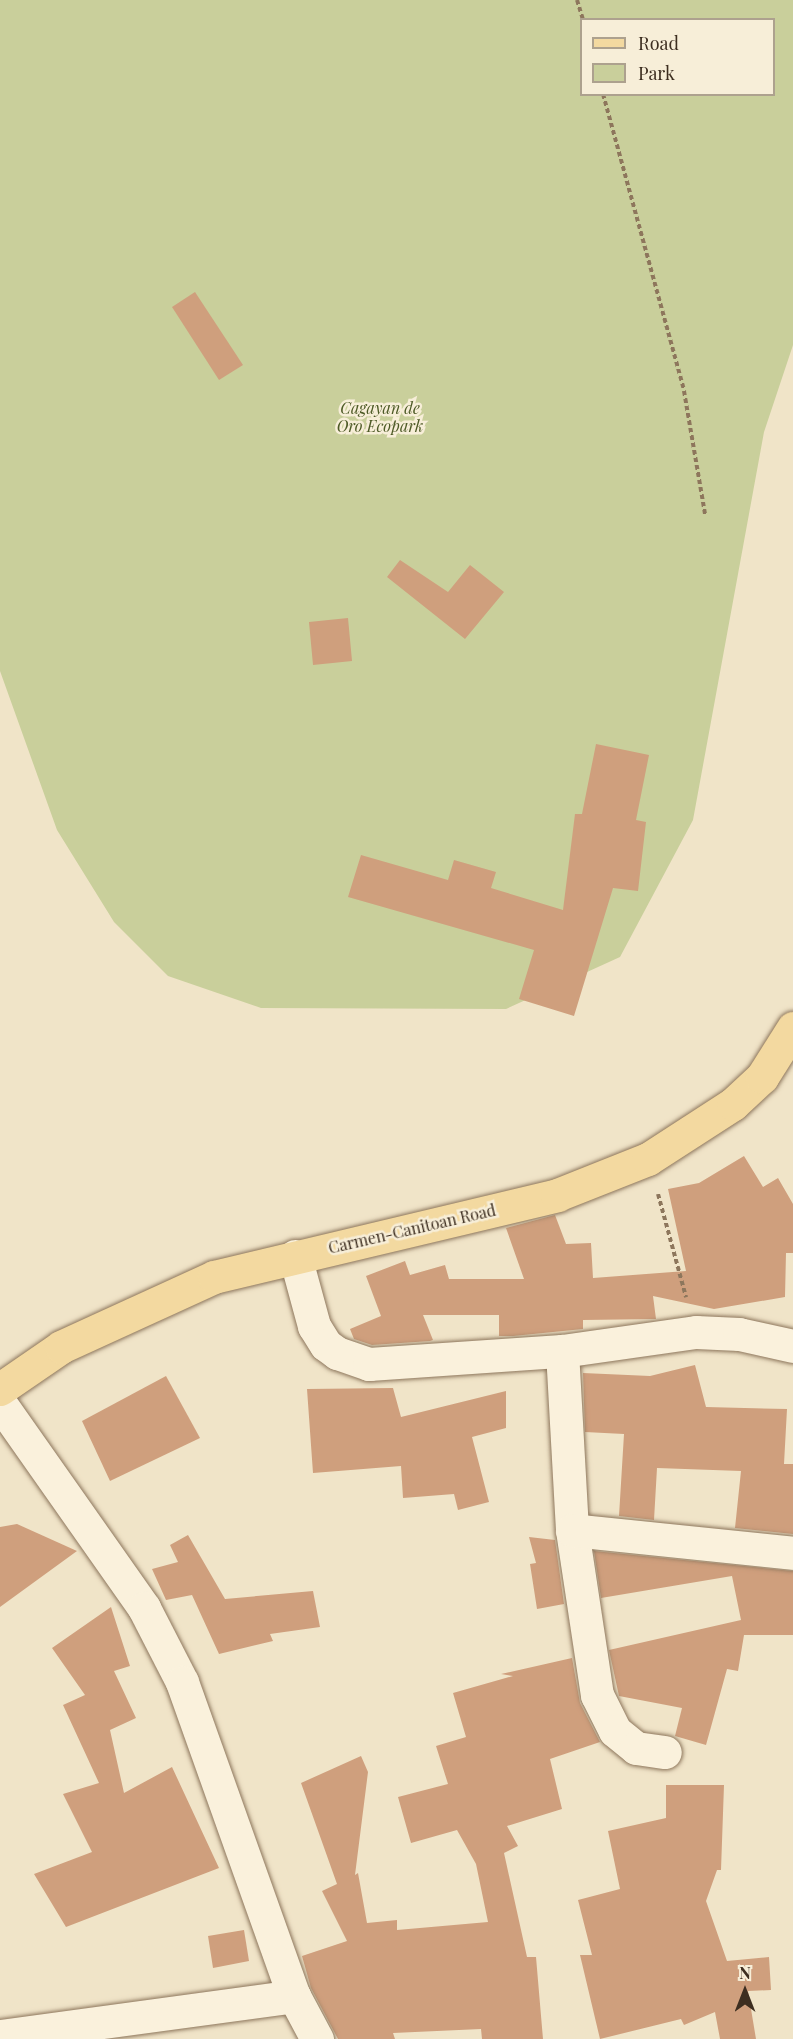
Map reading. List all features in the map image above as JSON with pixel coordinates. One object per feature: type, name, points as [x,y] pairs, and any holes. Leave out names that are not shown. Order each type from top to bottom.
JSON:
[{"type":"main road","name":"Carmen-Canitoan Road","points":[[0,1389],[61,1347],[214,1277],[557,1195],[648,1159],[734,1104],[762,1077],[793,1028]]},
{"type":"street","points":[[296,1256],[314,1326],[326,1345],[352,1359],[369,1364],[562,1351],[696,1332],[739,1334],[793,1346]]},
{"type":"street","points":[[562,1351],[572,1530],[592,1672],[605,1717],[615,1731],[636,1748],[665,1752]]},
{"type":"street","points":[[0,1403],[144,1608],[182,1682],[294,1996],[317,2039]]},
{"type":"street","points":[[572,1530],[793,1553]]},
{"type":"street","points":[[0,2036],[294,1996]]},
{"type":"path","points":[[577,0],[582,18]]},
{"type":"path","points":[[604,96],[684,391],[705,514]]},
{"type":"path","points":[[648,1159],[696,1332]]},
{"type":"green space","name":"Cagayan de Oro Ecopark","points":[[0,0],[793,0],[793,345],[764,432],[693,820],[620,957],[506,1009],[261,1008],[168,976],[114,922],[57,830],[0,671]]},
{"type":"building","points":[[195,292],[243,365],[219,380],[172,307]]},
{"type":"building","points":[[400,560],[448,592],[470,565],[504,592],[465,639],[387,577]]},
{"type":"building","points":[[348,618],[352,661],[313,665],[309,622]]},
{"type":"building","points":[[596,744],[649,755],[636,820],[646,822],[638,891],[613,888],[574,1016],[519,999],[534,950],[348,897],[361,855],[448,880],[454,860],[496,872],[491,888],[563,910],[575,814],[582,814]]},
{"type":"building","points":[[744,1156],[763,1187],[778,1178],[793,1204],[793,1253],[786,1253],[785,1297],[714,1309],[653,1296],[656,1319],[583,1320],[583,1329],[513,1336],[499,1336],[499,1315],[423,1315],[433,1340],[372,1345],[354,1339],[350,1329],[381,1316],[366,1276],[405,1261],[410,1275],[445,1265],[449,1279],[524,1279],[506,1228],[555,1215],[566,1244],[591,1243],[593,1278],[686,1271],[668,1189],[699,1183]]},
{"type":"building","points":[[695,1365],[706,1407],[787,1409],[784,1464],[793,1464],[793,1534],[735,1528],[741,1471],[657,1468],[654,1520],[619,1516],[624,1434],[585,1432],[583,1373],[650,1376]]},
{"type":"building","points":[[166,1376],[200,1438],[110,1481],[82,1421]]},
{"type":"building","points":[[393,1388],[401,1417],[506,1391],[506,1428],[472,1437],[489,1502],[458,1510],[454,1494],[403,1498],[401,1466],[313,1473],[307,1389]]},
{"type":"building","points":[[17,1524],[77,1551],[0,1607],[0,1527]]},
{"type":"building","points":[[188,1535],[225,1599],[313,1591],[320,1627],[270,1634],[273,1641],[219,1654],[192,1595],[166,1600],[152,1569],[178,1562],[170,1545]]},
{"type":"building","points":[[529,1537],[555,1540],[564,1604],[537,1609],[530,1564],[536,1563]]},
{"type":"building","points":[[594,1551],[793,1571],[793,1635],[744,1635],[738,1671],[727,1669],[706,1745],[675,1736],[682,1708],[619,1696],[609,1650],[741,1620],[732,1576],[601,1598]]},
{"type":"building","points":[[111,1607],[130,1666],[114,1671],[136,1718],[110,1730],[124,1793],[172,1767],[219,1868],[66,1927],[34,1874],[92,1852],[63,1794],[99,1783],[63,1705],[85,1695],[52,1648]]},
{"type":"building","points":[[572,1658],[580,1703],[600,1742],[550,1759],[562,1809],[507,1826],[518,1846],[504,1853],[527,1957],[536,1957],[543,2039],[482,2039],[481,2029],[393,2033],[395,2039],[338,2039],[311,1988],[302,1956],[347,1941],[322,1891],[337,1884],[301,1783],[361,1756],[368,1772],[355,1875],[358,1873],[367,1923],[397,1920],[397,1930],[488,1922],[476,1864],[457,1830],[411,1843],[398,1797],[448,1784],[436,1746],[466,1737],[453,1693],[513,1676],[501,1674]]},
{"type":"building","points":[[666,1785],[724,1785],[721,1870],[717,1870],[706,1901],[727,1961],[769,1957],[771,1990],[748,1991],[756,2039],[720,2039],[715,2012],[684,2025],[681,2019],[600,2039],[580,1955],[592,1955],[578,1900],[620,1889],[608,1831],[666,1818]]},
{"type":"building","points":[[244,1930],[249,1961],[213,1968],[208,1936]]}]
